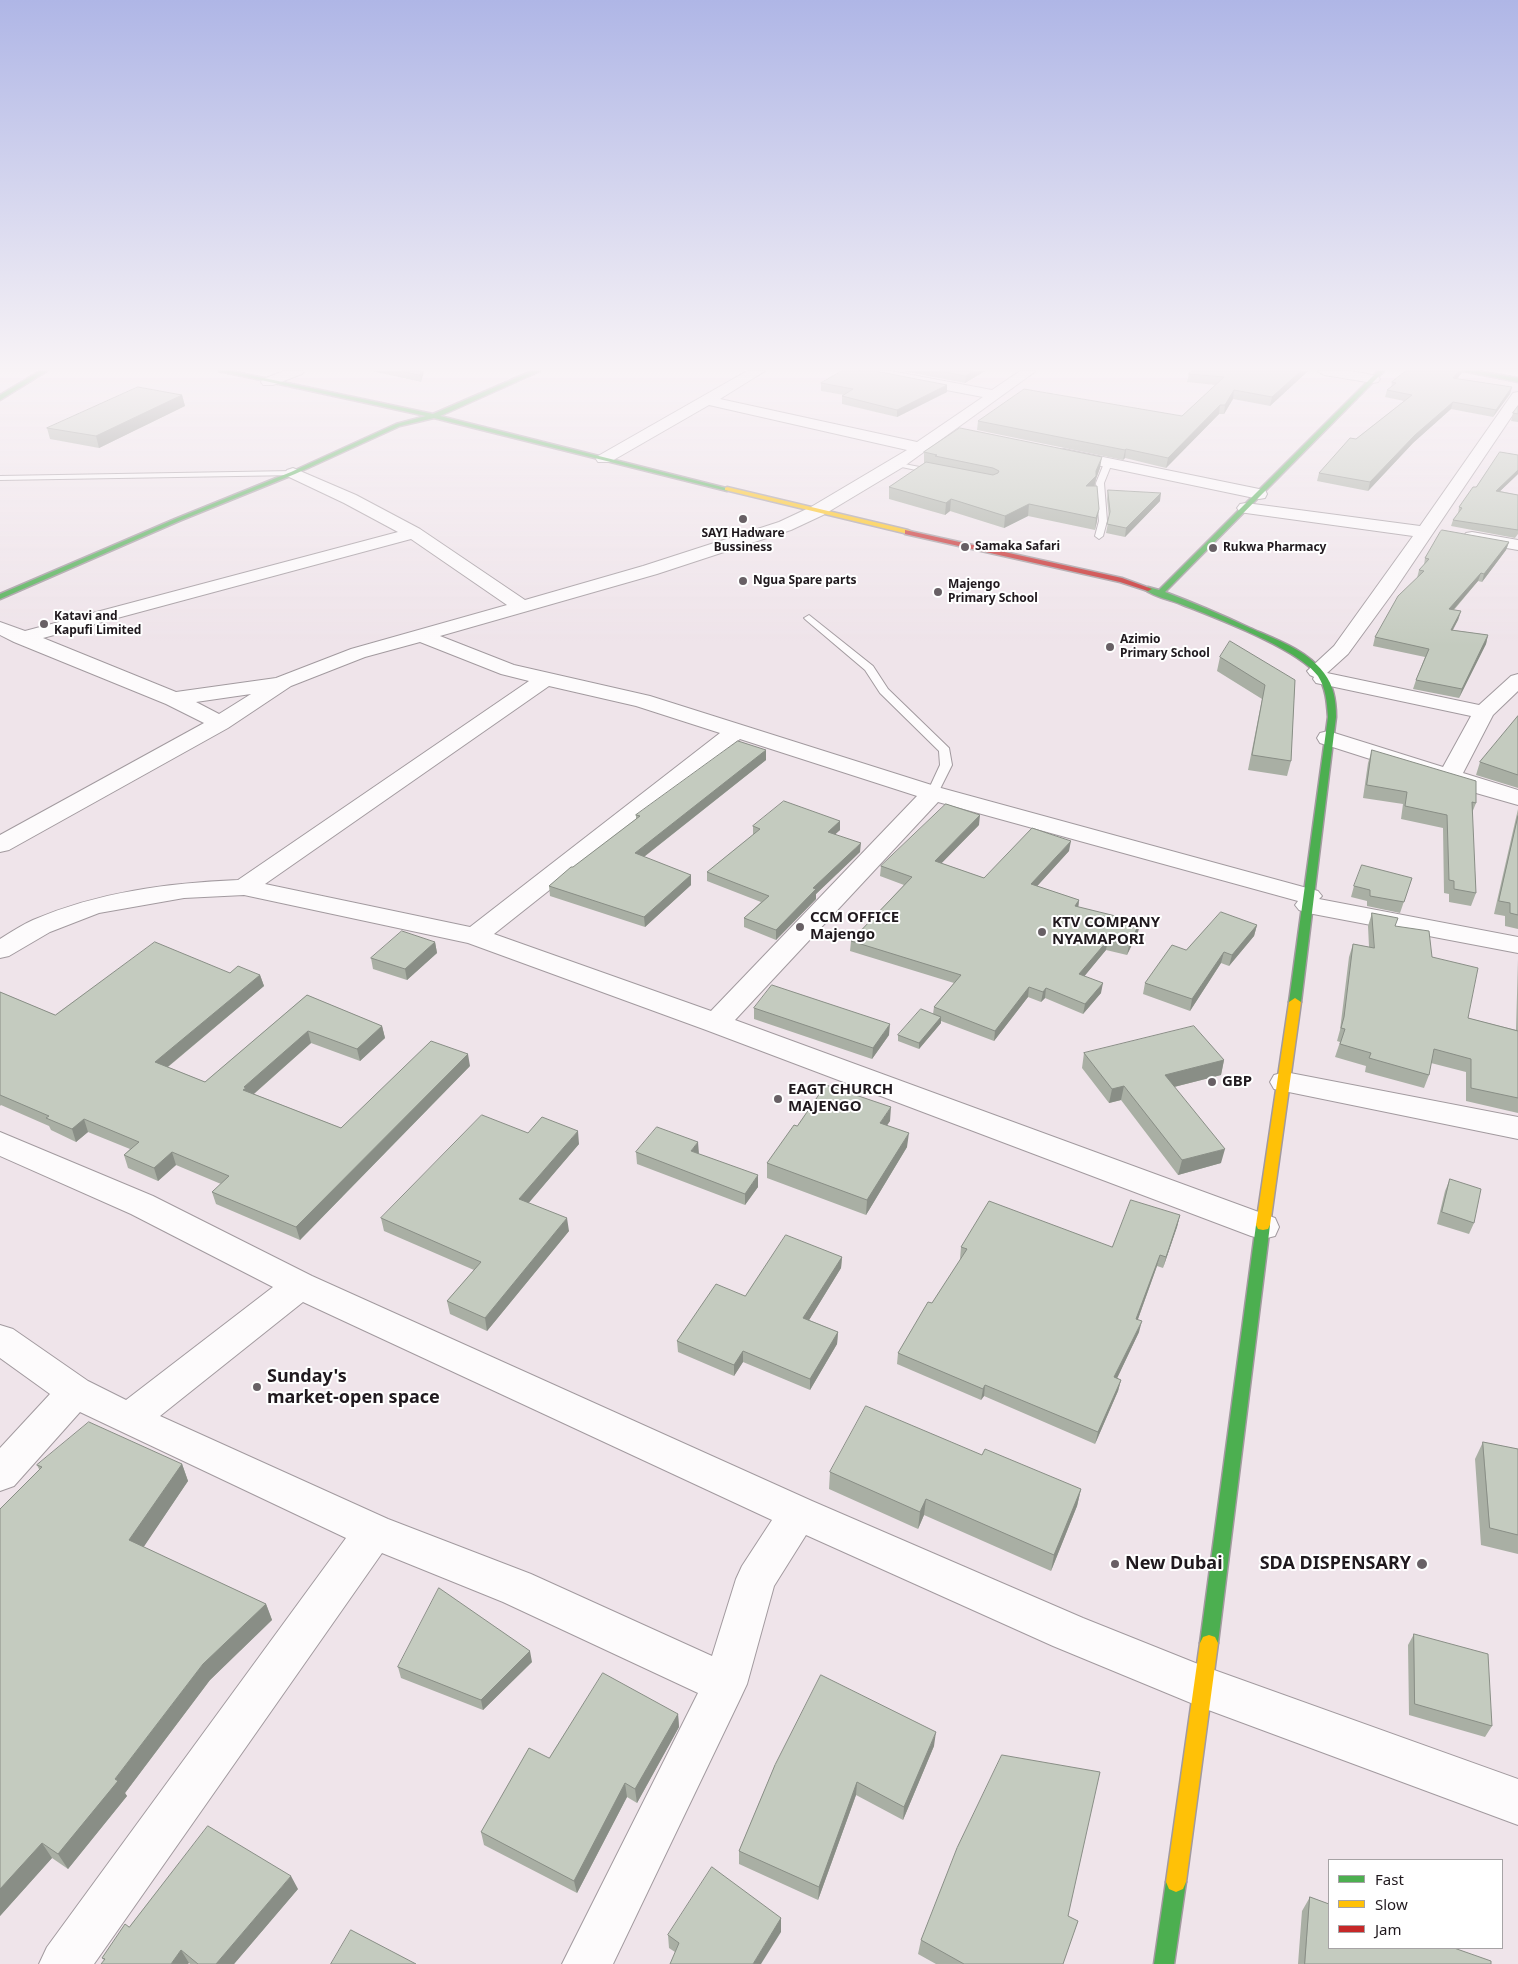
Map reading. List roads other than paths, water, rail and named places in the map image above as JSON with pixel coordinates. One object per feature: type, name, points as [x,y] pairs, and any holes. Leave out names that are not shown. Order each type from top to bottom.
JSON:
[{"type":"street","points":[[0,597],[177,520],[316,463]]},
{"type":"street","points":[[619,463],[817,511],[1122,580],[1161,592],[1298,655],[1320,675],[1332,698],[1286,1082],[1263,1227],[1203,1686],[1164,1964]]},
{"type":"street","points":[[1101,463],[1259,494]]},
{"type":"street","points":[[1161,592],[1290,463]]},
{"type":"street","points":[[1320,675],[1341,650],[1387,587],[1472,463]]},
{"type":"street","points":[[0,845],[220,723],[284,682],[358,653],[523,608],[751,539],[817,511],[898,464]]},
{"type":"street","points":[[293,473],[350,499],[414,533],[523,608]]},
{"type":"street","points":[[1246,508],[1449,533],[1518,545]]},
{"type":"street","points":[[21,638],[414,533]]},
{"type":"street","points":[[0,628],[174,699],[220,723]]},
{"type":"street","points":[[421,635],[508,670],[544,680],[642,700],[932,793],[1308,901],[1518,945]]},
{"type":"street","points":[[1320,675],[1484,712]]},
{"type":"street","points":[[244,887],[427,758],[544,680]]},
{"type":"street","points":[[1449,778],[1484,712],[1518,680]]},
{"type":"street","points":[[174,699],[284,682]]},
{"type":"street","points":[[475,936],[736,730]]},
{"type":"street","points":[[1328,738],[1449,778],[1518,798]]},
{"type":"street","points":[[716,1023],[932,793]]},
{"type":"street","points":[[0,820],[24,832]]},
{"type":"street","points":[[0,950],[41,926],[92,907],[184,890],[244,887],[475,936],[716,1023],[1263,1227]]},
{"type":"street","points":[[1286,1082],[1518,1128]]},
{"type":"street","points":[[0,1143],[142,1205],[300,1285],[798,1513],[1068,1632],[1203,1686],[1518,1802]]},
{"type":"street","points":[[128,1419],[300,1285]]},
{"type":"street","points":[[0,1339],[75,1392],[128,1419],[374,1532],[517,1588],[725,1684]]},
{"type":"street","points":[[0,1474],[75,1392]]},
{"type":"street","points":[[587,1964],[725,1684],[756,1579],[798,1513]]},
{"type":"street","points":[[64,1964],[374,1532]]},
{"type":"lane","points":[[898,464],[945,474]]},
{"type":"lane","points":[[1099,536],[1103,514],[1100,483],[1108,464]]},
{"type":"lane","points":[[0,478],[293,473]]},
{"type":"lane","points":[[0,486],[14,478]]},
{"type":"lane","points":[[809,618],[869,668],[884,691],[945,750],[946,766],[932,793]]},
{"type":"place","name":"SAYI Hadware Bussiness","points":[[743,519]]},
{"type":"place","name":"Samaka Safari","points":[[965,547]]},
{"type":"place","name":"Rukwa Pharmacy","points":[[1213,548]]},
{"type":"place","name":"Ngua Spare parts","points":[[743,581]]},
{"type":"place","name":"Majengo Primary School","points":[[938,592]]},
{"type":"place","name":"Katavi and Kapufi Limited","points":[[44,624]]},
{"type":"place","name":"Azimio Primary School","points":[[1110,647]]},
{"type":"place","name":"CCM OFFICE Majengo","points":[[800,927]]},
{"type":"place","name":"KTV COMPANY NYAMAPORI","points":[[1042,932]]},
{"type":"place","name":"GBP","points":[[1212,1082]]},
{"type":"place","name":"EAGT CHURCH MAJENGO","points":[[778,1099]]},
{"type":"place","name":"Sunday's market-open space","points":[[257,1387]]},
{"type":"place","name":"New Dubai","points":[[1115,1564]]},
{"type":"place","name":"SDA DISPENSARY","points":[[1422,1564]]}]
